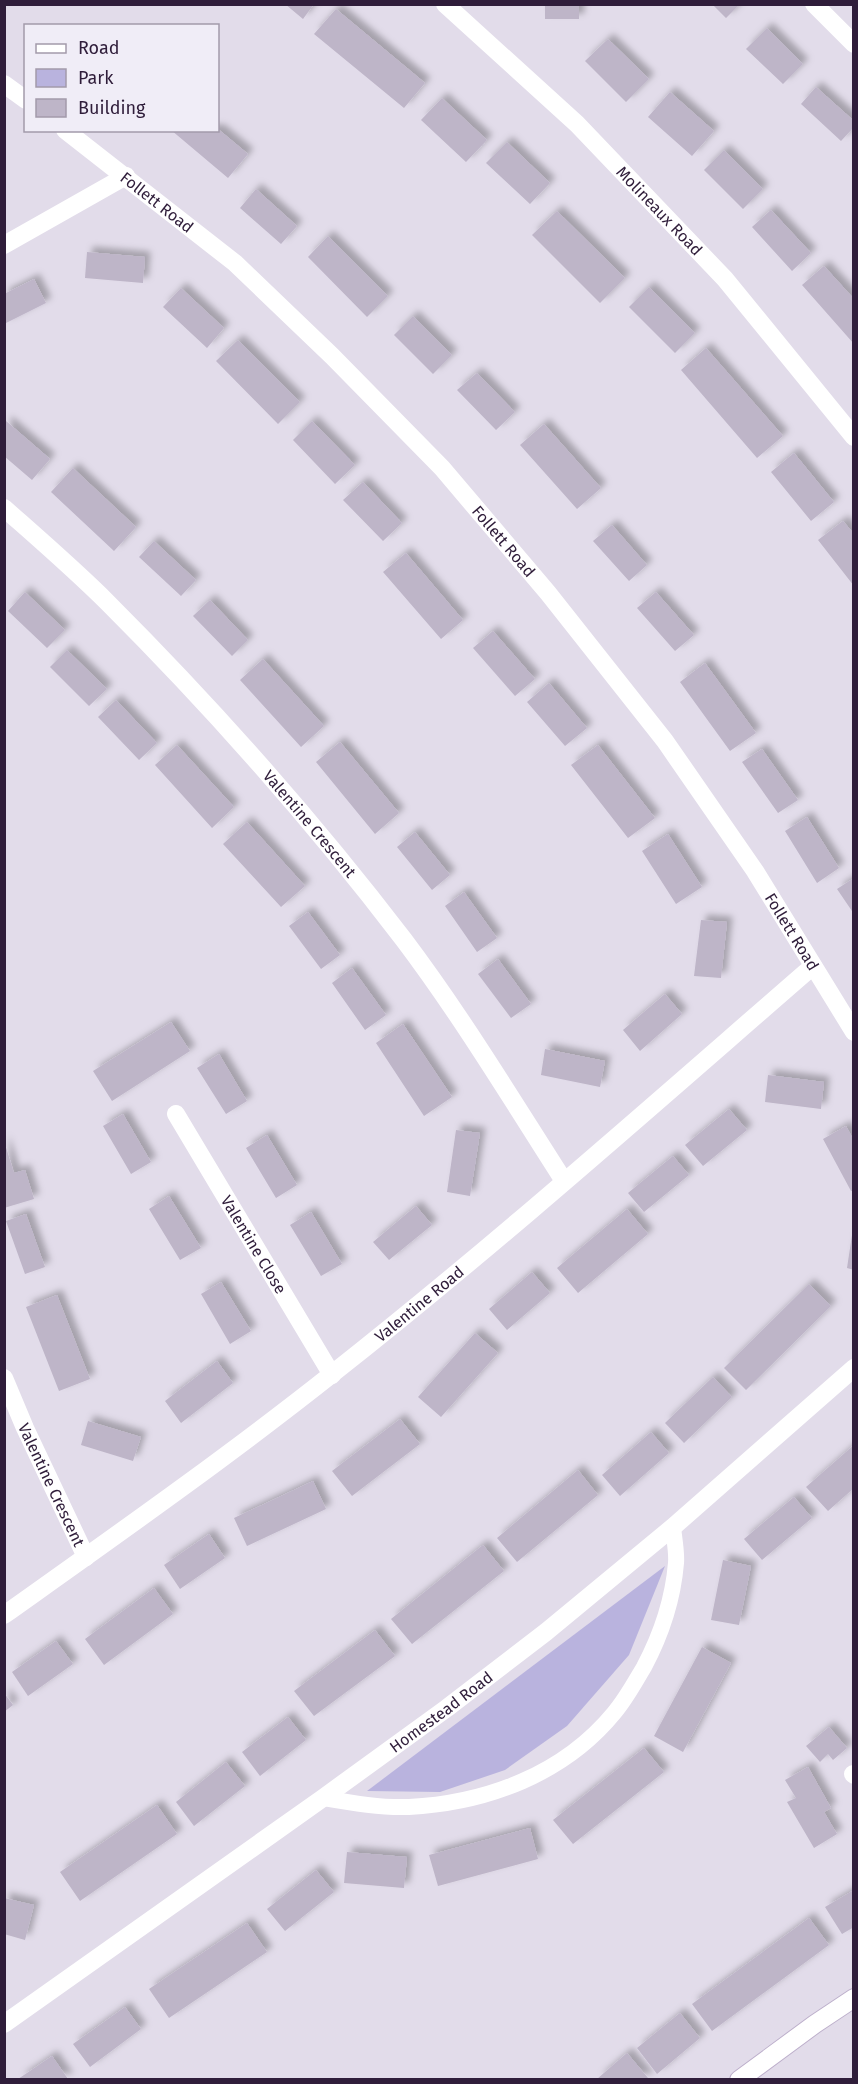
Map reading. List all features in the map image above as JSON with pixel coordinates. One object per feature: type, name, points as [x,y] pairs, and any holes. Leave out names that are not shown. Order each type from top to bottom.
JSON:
[{"type":"street","name":"Molineaux Road","points":[[445,4],[577,124],[725,279],[854,437]]},
{"type":"street","points":[[814,4],[854,44]]},
{"type":"street","points":[[4,84],[24,99]]},
{"type":"street","name":"Follett Road","points":[[68,132],[235,263],[332,356],[442,468],[548,593],[665,741],[754,871],[854,1032]]},
{"type":"street","points":[[4,245],[126,177]]},
{"type":"street","name":"Valentine Crescent","points":[[4,508],[106,602],[208,707],[282,789],[411,950],[471,1034],[564,1181]]},
{"type":"street","name":"Valentine Road","points":[[4,1615],[223,1458],[332,1375],[461,1269],[813,966]]},
{"type":"street","name":"Valentine Close","points":[[176,1114],[332,1375]]},
{"type":"street","name":"Homestead Road","points":[[4,2024],[323,1798],[447,1708],[546,1632],[673,1527],[854,1368]]},
{"type":"street","name":"Valentine Crescent","points":[[4,1378],[86,1557]]},
{"type":"street","points":[[739,2079],[854,1998]]},
{"type":"lane","points":[[323,1798],[370,1806],[408,1807],[457,1802],[501,1791],[541,1773],[583,1745],[614,1713],[636,1682],[655,1645],[670,1600],[677,1561],[673,1527]]},
{"type":"green space","points":[[665,1566],[629,1655],[567,1726],[505,1770],[440,1792],[367,1791]]},
{"type":"building","points":[[285,4],[314,4],[303,19]]},
{"type":"building","points":[[545,4],[579,4],[579,19],[545,19]]},
{"type":"building","points":[[712,4],[740,4],[726,18]]},
{"type":"building","points":[[336,9],[425,83],[404,108],[314,34]]},
{"type":"building","points":[[767,28],[803,64],[783,84],[746,49]]},
{"type":"building","points":[[608,39],[649,79],[626,102],[585,61]]},
{"type":"building","points":[[816,87],[854,121],[854,127],[841,141],[801,104]]},
{"type":"building","points":[[670,92],[714,131],[692,156],[648,117]]},
{"type":"building","points":[[442,98],[487,140],[466,162],[421,120]]},
{"type":"building","points":[[219,130],[248,154],[228,178],[173,132],[219,132]]},
{"type":"building","points":[[507,142],[550,183],[530,204],[486,163]]},
{"type":"building","points":[[724,150],[763,189],[743,209],[704,170]]},
{"type":"building","points":[[256,189],[297,226],[281,244],[240,208]]},
{"type":"building","points":[[771,210],[811,253],[792,271],[752,227]]},
{"type":"building","points":[[557,211],[625,278],[600,303],[532,235]]},
{"type":"building","points":[[328,236],[388,296],[367,317],[308,257]]},
{"type":"building","points":[[87,252],[145,257],[143,283],[85,278]]},
{"type":"building","points":[[824,266],[854,299],[854,344],[802,285]]},
{"type":"building","points":[[34,279],[46,303],[4,324],[4,294]]},
{"type":"building","points":[[649,287],[695,333],[675,353],[629,307]]},
{"type":"building","points":[[181,288],[224,328],[207,348],[163,307]]},
{"type":"building","points":[[413,316],[452,355],[433,374],[394,335]]},
{"type":"building","points":[[238,340],[300,402],[278,424],[216,361]]},
{"type":"building","points":[[706,348],[783,436],[757,458],[681,370]]},
{"type":"building","points":[[477,373],[515,412],[496,430],[457,390]]},
{"type":"building","points":[[6,421],[50,459],[32,480],[4,456]]},
{"type":"building","points":[[312,421],[355,465],[335,484],[293,440]]},
{"type":"building","points":[[544,424],[601,488],[577,509],[520,445]]},
{"type":"building","points":[[794,453],[834,502],[811,521],[771,472]]},
{"type":"building","points":[[73,468],[136,527],[114,551],[51,492]]},
{"type":"building","points":[[363,482],[402,523],[383,541],[343,500]]},
{"type":"building","points":[[843,521],[854,534],[854,586],[818,540]]},
{"type":"building","points":[[612,525],[647,565],[629,581],[593,541]]},
{"type":"building","points":[[154,541],[196,580],[181,596],[139,557]]},
{"type":"building","points":[[406,553],[463,620],[441,639],[383,572]]},
{"type":"building","points":[[25,592],[65,630],[47,648],[8,611]]},
{"type":"building","points":[[656,592],[694,635],[675,651],[637,608]]},
{"type":"building","points":[[210,600],[248,640],[232,656],[193,616]]},
{"type":"building","points":[[493,631],[535,679],[515,696],[473,648]]},
{"type":"building","points":[[67,650],[107,689],[89,706],[50,667]]},
{"type":"building","points":[[263,659],[324,726],[301,747],[240,680]]},
{"type":"building","points":[[705,663],[756,733],[730,751],[680,682]]},
{"type":"building","points":[[549,683],[587,728],[565,746],[527,702]]},
{"type":"building","points":[[116,700],[157,743],[139,760],[98,717]]},
{"type":"building","points":[[340,742],[399,813],[375,834],[316,762]]},
{"type":"building","points":[[177,745],[234,807],[212,828],[155,765]]},
{"type":"building","points":[[598,745],[655,818],[628,838],[571,765]]},
{"type":"building","points":[[762,749],[798,800],[778,813],[742,762]]},
{"type":"building","points":[[807,817],[839,868],[817,883],[785,831]]},
{"type":"building","points":[[247,822],[305,886],[281,907],[223,844]]},
{"type":"building","points":[[415,832],[450,875],[432,890],[397,847]]},
{"type":"building","points":[[668,834],[702,887],[676,904],[642,851]]},
{"type":"building","points":[[854,878],[854,914],[837,889]]},
{"type":"building","points":[[464,892],[497,938],[477,952],[445,906]]},
{"type":"building","points":[[308,912],[340,955],[321,969],[289,926]]},
{"type":"building","points":[[701,920],[727,922],[721,978],[694,976]]},
{"type":"building","points":[[498,959],[531,1004],[511,1018],[478,974]]},
{"type":"building","points":[[352,968],[386,1015],[365,1030],[332,983]]},
{"type":"building","points":[[665,994],[682,1014],[640,1051],[623,1030]]},
{"type":"building","points":[[171,1022],[190,1051],[112,1101],[93,1071]]},
{"type":"building","points":[[403,1024],[452,1097],[424,1116],[376,1043]]},
{"type":"building","points":[[545,1049],[605,1061],[600,1087],[541,1075]]},
{"type":"building","points":[[219,1054],[247,1101],[226,1114],[197,1068]]},
{"type":"building","points":[[768,1075],[824,1082],[821,1109],[765,1102]]},
{"type":"building","points":[[729,1109],[747,1130],[703,1166],[685,1145]]},
{"type":"building","points":[[123,1114],[151,1162],[131,1174],[103,1126]]},
{"type":"building","points":[[846,1126],[854,1141],[854,1190],[851,1191],[823,1139]]},
{"type":"building","points":[[456,1130],[480,1133],[470,1196],[447,1192]]},
{"type":"building","points":[[267,1135],[297,1185],[276,1198],[246,1148]]},
{"type":"building","points":[[4,1141],[14,1173],[25,1170],[34,1199],[4,1208]]},
{"type":"building","points":[[673,1156],[689,1175],[644,1212],[628,1193]]},
{"type":"building","points":[[169,1196],[201,1248],[180,1260],[149,1209]]},
{"type":"building","points":[[416,1206],[432,1225],[389,1260],[373,1242]]},
{"type":"building","points":[[627,1209],[648,1234],[578,1293],[557,1268]]},
{"type":"building","points":[[311,1212],[342,1264],[321,1276],[290,1225]]},
{"type":"building","points":[[26,1214],[45,1267],[25,1274],[6,1221]]},
{"type":"building","points":[[852,1235],[854,1235],[854,1270],[847,1268]]},
{"type":"building","points":[[532,1272],[550,1293],[507,1330],[489,1309]]},
{"type":"building","points":[[221,1282],[251,1331],[230,1344],[201,1294]]},
{"type":"building","points":[[809,1284],[831,1306],[746,1390],[724,1368]]},
{"type":"building","points":[[57,1295],[90,1379],[59,1391],[26,1307]]},
{"type":"building","points":[[475,1333],[498,1353],[441,1417],[418,1397]]},
{"type":"building","points":[[217,1361],[233,1383],[181,1423],[165,1401]]},
{"type":"building","points":[[713,1377],[732,1397],[684,1443],[665,1423]]},
{"type":"building","points":[[400,1419],[420,1444],[352,1496],[332,1471]]},
{"type":"building","points":[[88,1421],[141,1437],[133,1461],[81,1445]]},
{"type":"building","points":[[651,1432],[669,1453],[620,1496],[602,1475]]},
{"type":"building","points":[[854,1445],[854,1488],[828,1511],[806,1487]]},
{"type":"building","points":[[578,1470],[598,1495],[517,1562],[497,1538]]},
{"type":"building","points":[[313,1481],[326,1509],[247,1546],[234,1518]]},
{"type":"building","points":[[794,1497],[812,1518],[762,1560],[744,1539]]},
{"type":"building","points":[[209,1534],[225,1558],[180,1589],[164,1565]]},
{"type":"building","points":[[483,1545],[504,1571],[412,1644],[391,1619]]},
{"type":"building","points":[[723,1560],[751,1566],[739,1625],[711,1620]]},
{"type":"building","points":[[154,1588],[173,1614],[104,1665],[85,1639]]},
{"type":"building","points":[[375,1630],[395,1656],[314,1716],[294,1691]]},
{"type":"building","points":[[56,1641],[73,1664],[28,1696],[12,1672]]},
{"type":"building","points":[[702,1647],[731,1663],[683,1752],[654,1736]]},
{"type":"building","points":[[4,1693],[13,1705],[4,1712]]},
{"type":"building","points":[[288,1717],[306,1740],[260,1776],[242,1752]]},
{"type":"building","points":[[829,1727],[847,1748],[833,1760],[828,1754],[820,1762],[806,1746]]},
{"type":"building","points":[[644,1748],[664,1772],[573,1844],[553,1820]]},
{"type":"building","points":[[226,1762],[245,1786],[194,1826],[176,1802]]},
{"type":"building","points":[[808,1767],[831,1808],[824,1812],[837,1834],[814,1848],[787,1802],[796,1798],[785,1780]]},
{"type":"building","points":[[157,1805],[177,1834],[80,1901],[60,1872]]},
{"type":"building","points":[[530,1828],[538,1859],[438,1886],[429,1855]]},
{"type":"building","points":[[347,1852],[407,1857],[404,1888],[344,1883]]},
{"type":"building","points":[[316,1870],[334,1892],[285,1931],[267,1909]]},
{"type":"building","points":[[854,1890],[854,1927],[842,1934],[825,1907]]},
{"type":"building","points":[[4,1898],[34,1905],[25,1940],[4,1934]]},
{"type":"building","points":[[809,1918],[829,1945],[712,2031],[692,2004]]},
{"type":"building","points":[[247,1923],[267,1952],[169,2018],[149,1989]]},
{"type":"building","points":[[125,2007],[141,2029],[90,2067],[73,2044]]},
{"type":"building","points":[[680,2013],[700,2038],[657,2074],[637,2048]]},
{"type":"building","points":[[627,2053],[647,2079],[597,2079]]},
{"type":"building","points":[[52,2056],[68,2079],[18,2079],[30,2071]]}]
